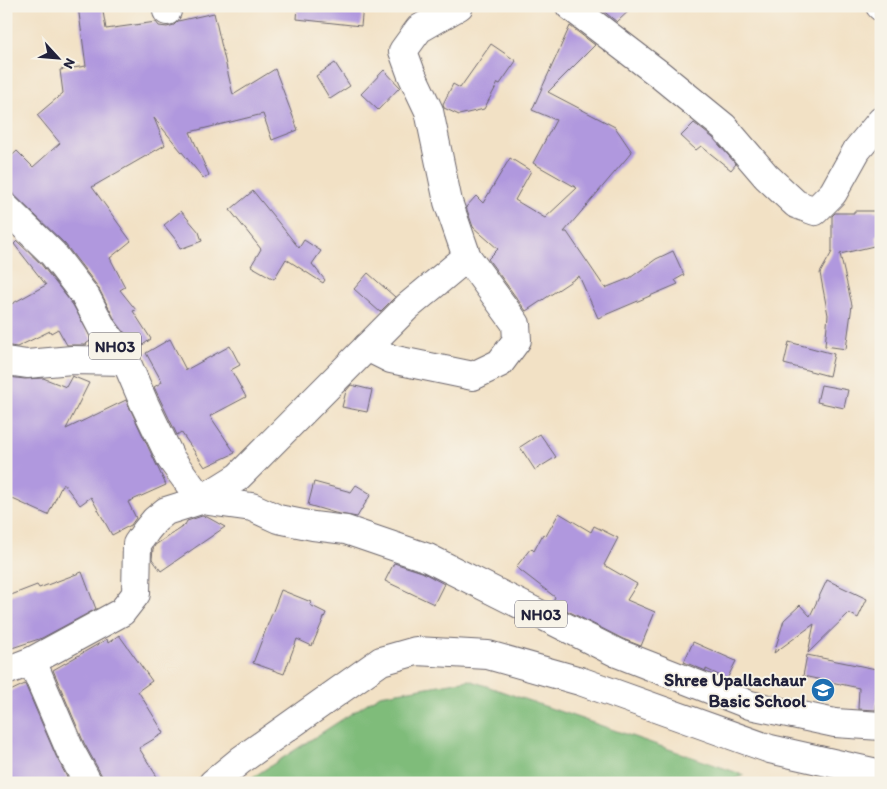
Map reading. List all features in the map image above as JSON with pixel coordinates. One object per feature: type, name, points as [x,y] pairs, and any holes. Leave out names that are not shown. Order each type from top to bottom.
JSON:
[{"type":"street","points":[[367,347],[391,359],[473,376],[500,363],[517,340],[516,324],[467,257],[448,202],[429,111],[403,51],[419,29],[459,6]]},
{"type":"street","points":[[570,6],[660,74],[724,127],[766,176],[796,204],[815,211],[833,193],[857,150],[881,120]]},
{"type":"street","name":"NH03","points":[[6,208],[53,254],[86,297],[102,328],[126,362],[171,459],[202,500],[252,507],[278,519],[346,530],[428,558],[618,653],[750,705],[835,723],[881,726]]},
{"type":"street","points":[[6,671],[32,661],[122,612],[136,594],[137,544],[155,520],[166,511],[202,500],[238,476],[407,307],[467,257]]},
{"type":"street","points":[[6,361],[27,364],[72,360],[126,362]]},
{"type":"street","points":[[213,783],[241,760],[381,661],[416,651],[488,655],[580,681],[770,750],[881,774]]},
{"type":"street","points":[[32,661],[70,750],[88,783]]},
{"type":"green space","points":[[469,680],[744,775],[728,783],[244,783],[380,695]]},
{"type":"building","points":[[78,6],[102,6],[106,29],[156,22],[159,26],[167,27],[174,25],[178,21],[214,13],[233,95],[275,69],[298,130],[272,140],[263,114],[190,132],[209,175],[204,179],[154,118],[165,145],[92,187],[131,241],[110,258],[125,287],[120,290],[136,310],[133,311],[151,339],[137,349],[115,320],[98,287],[65,244],[6,187],[6,161],[17,151],[33,167],[60,143],[37,115],[63,93],[60,70],[86,66]]},
{"type":"building","points":[[298,6],[363,6],[361,26],[297,19]]},
{"type":"building","points":[[597,6],[634,6],[617,22]]},
{"type":"building","points":[[570,26],[595,45],[548,92],[615,127],[632,152],[564,232],[567,232],[605,288],[630,278],[656,259],[673,251],[684,275],[675,280],[678,284],[598,318],[579,276],[526,311],[488,259],[498,249],[473,227],[466,207],[476,196],[483,203],[510,158],[531,171],[515,200],[545,218],[577,188],[533,163],[556,120],[532,110]]},
{"type":"building","points":[[491,44],[516,61],[500,84],[498,83],[484,109],[459,115],[444,108],[443,104],[453,84],[460,88]]},
{"type":"building","points":[[335,63],[350,86],[330,99],[316,76]]},
{"type":"building","points":[[384,70],[400,87],[378,110],[361,94]]},
{"type":"building","points":[[694,123],[713,138],[736,164],[731,170],[701,146],[696,150],[681,136]]},
{"type":"building","points":[[253,191],[299,248],[304,240],[321,251],[312,264],[325,280],[323,283],[286,259],[274,279],[251,266],[261,249],[230,210]]},
{"type":"building","points":[[181,211],[199,232],[202,241],[180,249],[176,240],[164,225]]},
{"type":"building","points":[[854,211],[881,211],[881,235],[876,235],[878,245],[840,254],[852,305],[846,349],[825,346],[828,315],[820,273],[832,252],[832,216],[835,213],[854,213]]},
{"type":"building","points":[[17,241],[41,264],[73,305],[92,340],[84,345],[67,345],[58,329],[17,347],[10,346],[6,338],[6,307],[46,285],[14,244]]},
{"type":"building","points":[[368,273],[395,297],[380,312],[354,289]]},
{"type":"building","points":[[170,339],[186,370],[230,346],[240,365],[231,370],[246,397],[210,416],[235,453],[205,467],[181,432],[177,435],[154,387],[162,382],[146,353]]},
{"type":"building","points":[[789,342],[834,354],[829,376],[784,364]]},
{"type":"building","points":[[72,376],[89,383],[66,429],[126,400],[166,485],[128,502],[136,518],[131,525],[112,535],[91,497],[80,505],[63,483],[48,515],[6,496],[6,380],[8,377],[25,379],[43,378],[66,387]]},
{"type":"building","points":[[351,385],[372,390],[367,412],[342,407],[346,391]]},
{"type":"building","points":[[821,385],[848,390],[844,408],[817,402]]},
{"type":"building","points":[[540,434],[556,457],[535,470],[520,447]]},
{"type":"building","points":[[314,482],[351,492],[356,485],[371,494],[357,517],[335,513],[308,505]]},
{"type":"building","points":[[559,513],[591,532],[594,526],[618,538],[604,565],[637,584],[627,600],[655,612],[641,646],[623,639],[552,603],[555,597],[516,567],[531,548],[534,551],[543,534],[546,536]]},
{"type":"building","points":[[202,516],[225,527],[161,571],[152,559],[155,545],[185,525],[187,521]]},
{"type":"building","points":[[394,563],[422,572],[444,584],[434,604],[385,581]]},
{"type":"building","points":[[82,572],[96,609],[42,638],[6,650],[6,597],[37,585],[39,588]]},
{"type":"building","points":[[827,580],[867,599],[858,618],[849,613],[808,653],[814,624],[774,653],[784,620],[800,605],[810,616]]},
{"type":"building","points":[[281,590],[311,602],[310,605],[326,613],[312,646],[297,639],[284,674],[253,663]]},
{"type":"building","points":[[119,635],[152,681],[138,691],[164,733],[139,748],[161,783],[104,783],[84,743],[53,670],[107,639],[108,643]]},
{"type":"building","points":[[693,642],[736,661],[727,679],[706,669],[706,671],[684,662]]},
{"type":"building","points":[[807,655],[881,670],[881,693],[878,693],[876,710],[858,709],[859,688],[803,676]]},
{"type":"building","points":[[25,684],[56,756],[70,783],[6,783],[6,693]]},
{"type":"place","name":"Shree Upallachaur Basic School","points":[[823,690]]}]
